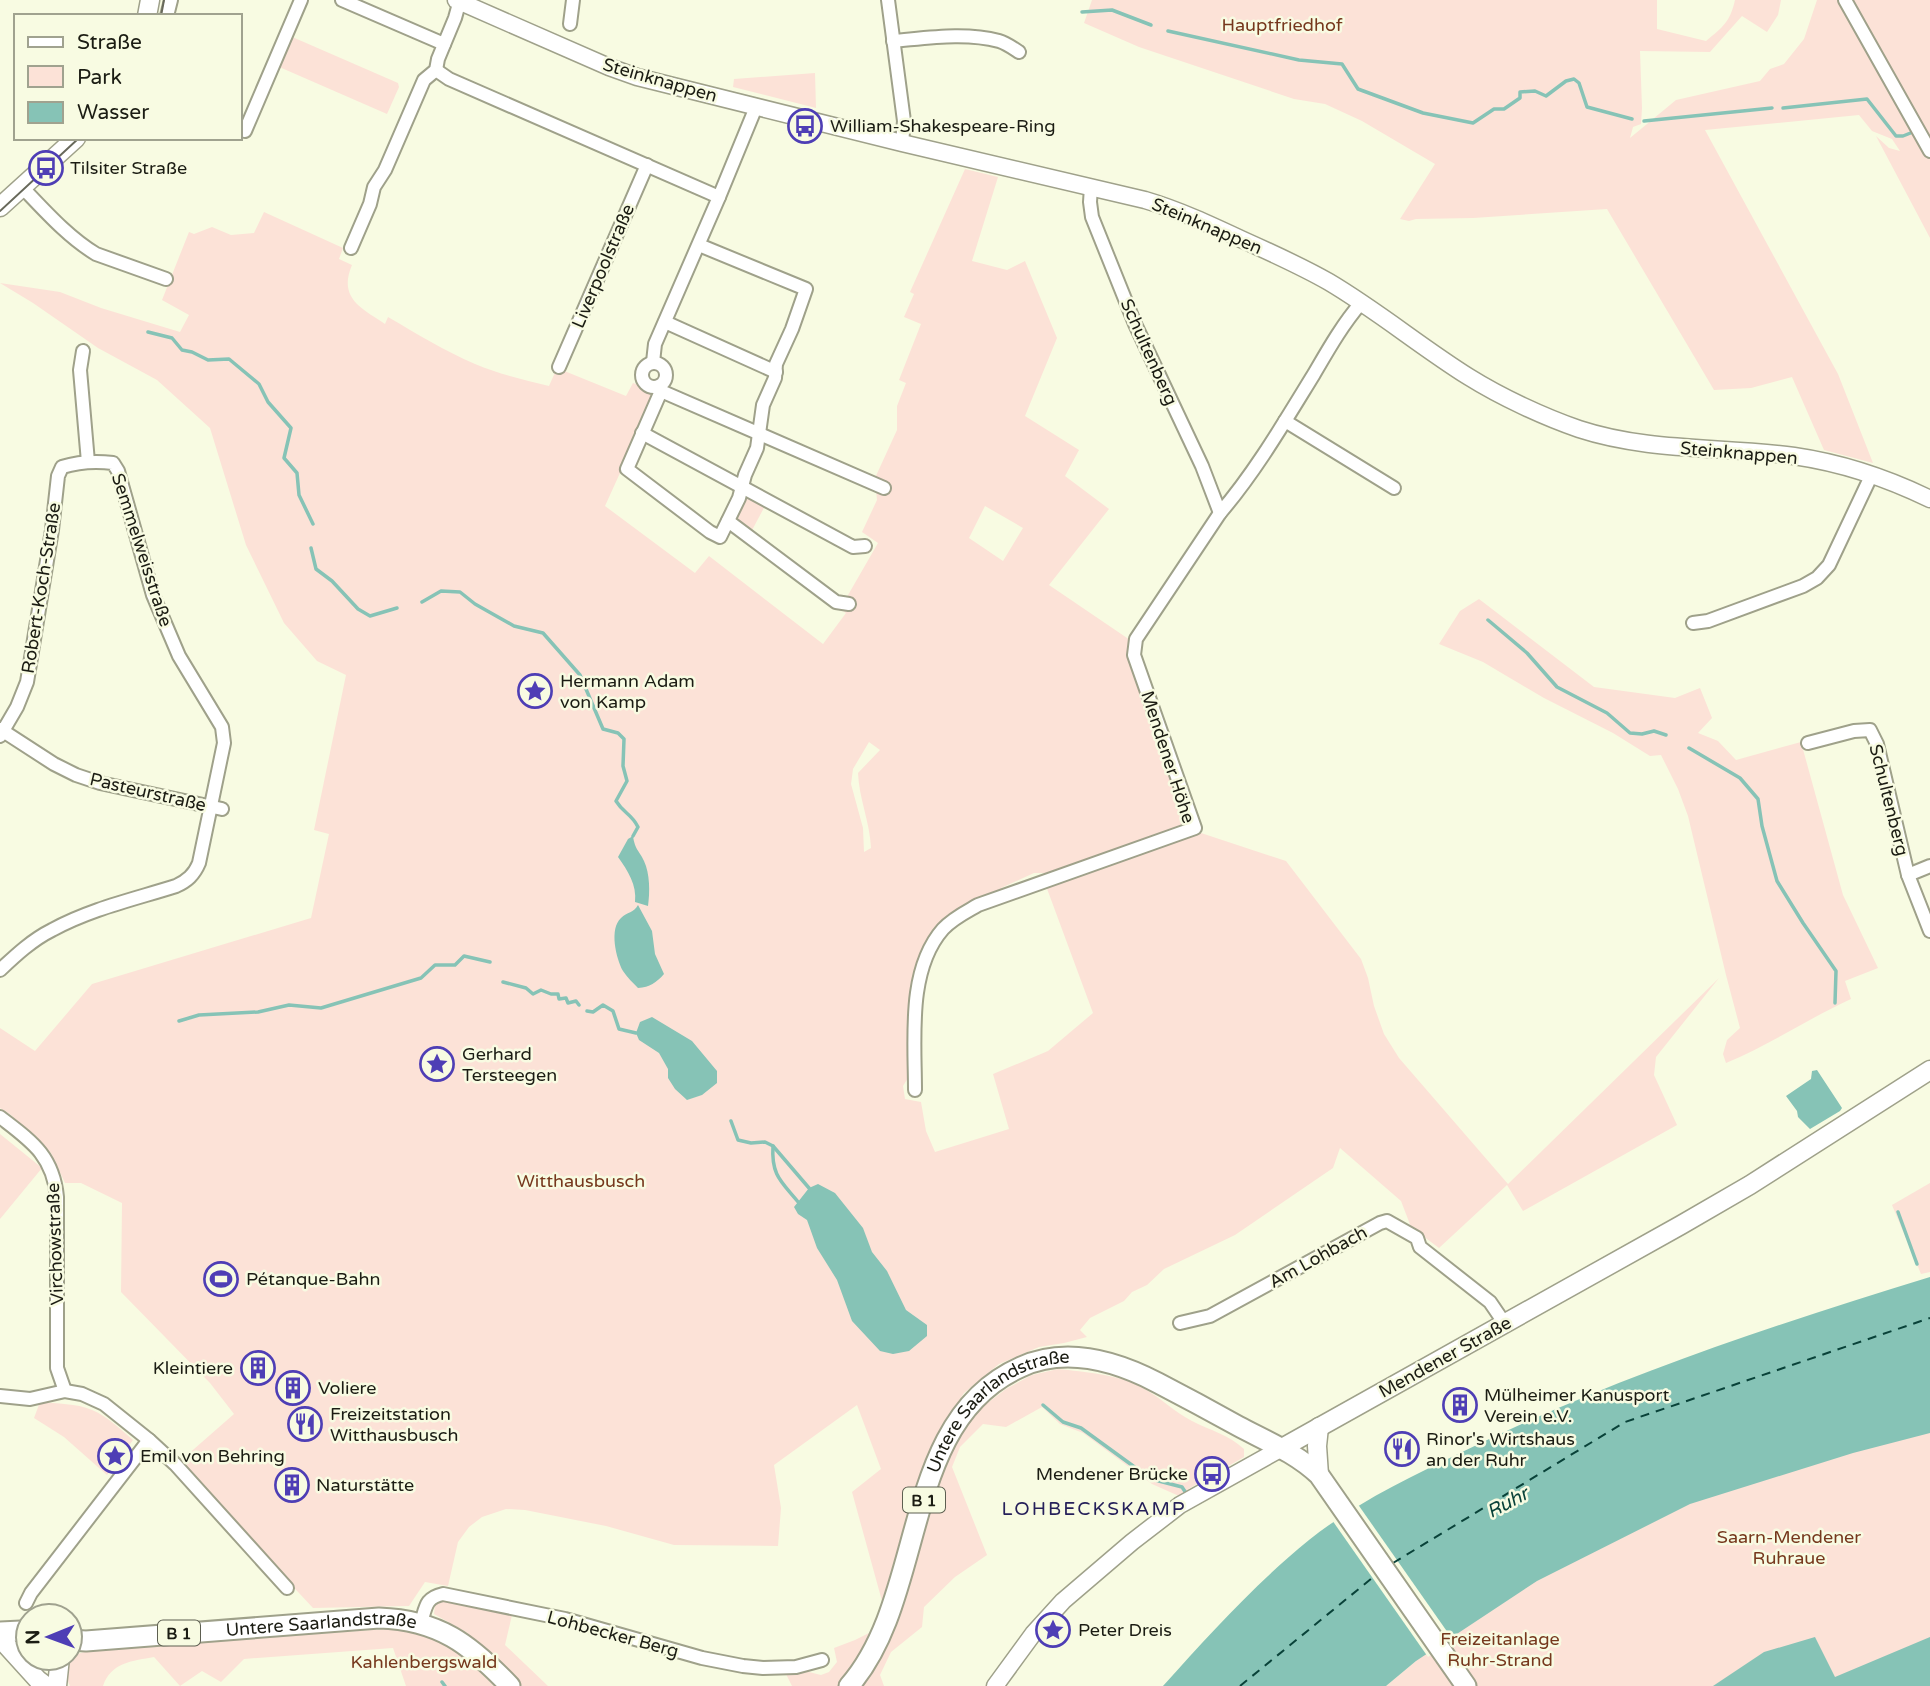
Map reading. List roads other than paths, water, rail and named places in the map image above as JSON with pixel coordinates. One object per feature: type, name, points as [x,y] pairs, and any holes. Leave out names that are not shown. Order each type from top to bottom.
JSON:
[{"type":"main road","points":[[0,207],[74,140]]},
{"type":"main road","name":"Mendener Straße","points":[[1282,1448],[1750,1185],[1930,1070]]},
{"type":"main road","name":"Untere Saarlandstraße","points":[[849,1686],[876,1645],[892,1604],[941,1451],[967,1407],[1008,1372],[1050,1357],[1074,1356],[1098,1360],[1146,1377],[1282,1448]]},
{"type":"main road","points":[[1319,1427],[1317,1446],[1321,1478]]},
{"type":"main road","name":"B 1","points":[[1282,1448],[1307,1463],[1321,1478],[1466,1686]]},
{"type":"main road","name":"Untere Saarlandstraße","points":[[84,1641],[379,1618],[400,1619],[421,1623],[463,1642],[510,1686]]},
{"type":"main road","points":[[0,1638],[46,1686]]},
{"type":"street","points":[[245,131],[301,0]]},
{"type":"street","points":[[342,0],[444,44]]},
{"type":"street","points":[[570,24],[573,0]]},
{"type":"street","points":[[888,0],[904,121],[902,143]]},
{"type":"street","points":[[1845,0],[1930,151]]},
{"type":"street","points":[[351,248],[370,204],[374,187],[385,170],[424,80],[436,70],[459,1]]},
{"type":"street","name":"Steinknappen","points":[[459,1],[620,71],[756,107],[1172,208],[1295,263],[1361,303],[1472,379],[1500,395],[1578,428],[1616,439],[1662,446],[1794,456],[1872,474],[1930,499]]},
{"type":"street","points":[[893,41],[948,36],[975,38],[1001,41],[1019,52]]},
{"type":"street","points":[[436,70],[449,79],[719,197]]},
{"type":"street","points":[[653,362],[655,344],[756,107]]},
{"type":"street","name":"Liverpoolstraße","points":[[559,367],[647,165]]},
{"type":"street","points":[[22,187],[48,215],[96,254],[166,279]]},
{"type":"street","name":"Schultenberg","points":[[1091,187],[1092,217],[1135,324],[1202,466],[1220,513]]},
{"type":"street","points":[[699,245],[806,289],[763,405],[758,433],[757,448],[720,537],[626,469],[660,388],[666,377],[660,364],[653,362],[643,368],[642,377],[648,386],[660,388],[758,433],[884,488]]},
{"type":"street","name":"Mendener Höhe","points":[[915,1090],[916,1012],[920,973],[926,955],[943,930],[956,917],[978,905],[1195,828],[1134,655],[1136,639],[1285,421],[1348,318],[1361,303]]},
{"type":"street","points":[[665,322],[776,372]]},
{"type":"street","name":"Semmelweisstraße","points":[[0,970],[50,930],[82,916],[187,881],[199,863],[217,808],[224,743],[222,727],[179,656],[153,595],[118,471],[113,463],[88,462],[80,370],[83,351]]},
{"type":"street","points":[[1285,421],[1394,488]]},
{"type":"street","points":[[642,433],[853,547],[865,546]]},
{"type":"street","name":"Robert-Koch-Straße","points":[[1,732],[17,707],[27,682],[52,530],[58,476],[62,467],[88,462]]},
{"type":"street","points":[[1693,623],[1709,621],[1817,578],[1829,565],[1872,474]]},
{"type":"street","points":[[728,521],[836,602],[849,604]]},
{"type":"street","name":"Schultenberg","points":[[1808,743],[1854,731],[1870,730],[1877,744],[1908,875],[1930,931]]},
{"type":"street","name":"Pasteurstraße","points":[[1,732],[76,775],[100,783],[217,808]]},
{"type":"street","points":[[1908,875],[1930,866]]},
{"type":"street","name":"Virchowstraße","points":[[0,1117],[41,1151],[56,1181],[57,1368],[65,1391]]},
{"type":"street","name":"Am Lohbach","points":[[1180,1323],[1210,1316],[1387,1221],[1416,1238],[1420,1247],[1490,1302],[1505,1324]]},
{"type":"street","points":[[0,1396],[30,1399],[65,1391],[82,1394],[104,1404],[175,1464],[287,1588]]},
{"type":"street","points":[[26,1602],[149,1440]]},
{"type":"street","name":"Mendener Straße","points":[[995,1686],[1033,1634],[1063,1601],[1132,1542],[1180,1505],[1282,1448]]},
{"type":"street","name":"Lohbecker Berg","points":[[421,1623],[428,1602],[433,1596],[443,1594],[565,1619],[702,1658],[763,1668],[796,1667],[822,1660]]},
{"type":"water","points":[[633,836],[647,872],[648,906],[635,902],[633,884],[618,857],[628,839]]},
{"type":"water","points":[[638,905],[652,931],[655,954],[664,974],[652,984],[638,988],[620,965],[615,929],[621,918]]},
{"type":"water","points":[[652,1017],[692,1041],[717,1071],[717,1083],[702,1095],[687,1100],[668,1078],[668,1069],[659,1053],[639,1040],[636,1033],[640,1022]]},
{"type":"water","points":[[1817,1070],[1842,1108],[1810,1129],[1798,1117],[1797,1111],[1786,1096],[1811,1079],[1812,1071]]},
{"type":"water","points":[[818,1184],[835,1193],[863,1228],[872,1252],[887,1271],[906,1310],[927,1325],[927,1336],[909,1351],[893,1354],[880,1351],[852,1321],[837,1280],[817,1248],[807,1220],[798,1214],[794,1207],[809,1188]]},
{"type":"water","name":"Ruhr","points":[[1930,1277],[1930,1433],[1853,1453],[1690,1504],[1537,1581],[1416,1661],[1386,1686],[1163,1686],[1233,1610],[1289,1557],[1326,1527],[1401,1482],[1517,1426],[1632,1378],[1810,1315]]},
{"type":"water","points":[[1815,1637],[1835,1677],[1930,1637],[1930,1686],[1713,1686],[1764,1652]]},
{"type":"waterway","points":[[1082,12],[1112,10],[1151,25]]},
{"type":"waterway","points":[[1168,31],[1299,60],[1342,64],[1358,89],[1423,113],[1473,123],[1494,109],[1504,109],[1520,98],[1520,92],[1535,91],[1546,96],[1566,81],[1574,79],[1579,83],[1587,107],[1632,119]]},
{"type":"waterway","points":[[1783,108],[1867,99],[1896,136],[1914,134]]},
{"type":"waterway","points":[[1644,121],[1772,108]]},
{"type":"waterway","points":[[148,332],[172,338],[182,350],[208,360],[229,359],[259,384],[268,402],[291,428],[284,458],[297,473],[299,495],[313,524]]},
{"type":"waterway","points":[[311,548],[316,569],[332,581],[358,609],[370,616],[397,608]]},
{"type":"waterway","points":[[422,602],[441,591],[460,592],[475,604],[514,626],[543,633],[580,675],[603,729],[618,733],[624,739],[623,766],[627,781],[616,801],[638,827],[633,836]]},
{"type":"waterway","points":[[1488,620],[1527,653],[1557,687],[1607,713],[1630,733],[1654,731],[1666,735]]},
{"type":"waterway","points":[[1689,748],[1740,778],[1758,799],[1762,826],[1777,881],[1836,971],[1835,1003]]},
{"type":"waterway","points":[[179,1021],[199,1015],[258,1012],[289,1005],[321,1008],[421,978],[435,965],[455,965],[464,956],[490,962]]},
{"type":"waterway","points":[[503,982],[526,988],[533,994],[541,990],[558,994],[559,999],[566,998],[568,1003],[576,1001],[579,1005]]},
{"type":"waterway","points":[[587,1011],[593,1012],[603,1005],[613,1011],[619,1029],[636,1033]]},
{"type":"waterway","points":[[731,1121],[738,1140],[765,1142],[773,1146],[809,1188]]},
{"type":"waterway","points":[[773,1146],[776,1172],[799,1203]]},
{"type":"waterway","points":[[1898,1212],[1917,1264]]},
{"type":"waterway","points":[[1043,1405],[1063,1422],[1081,1428],[1151,1479],[1182,1487],[1186,1493]]},
{"type":"waterway","points":[[442,1682],[445,1686]]},
{"type":"tram line","points":[[161,14],[164,0]]},
{"type":"tram line","points":[[0,211],[77,140]]},
{"type":"place","name":"William-Shakespeare-Ring","points":[[805,126]]},
{"type":"place","name":"Tilsiter Straße","points":[[46,168]]},
{"type":"place","name":"Hermann Adam von Kamp","points":[[535,691]]},
{"type":"place","name":"Gerhard Tersteegen","points":[[437,1064]]},
{"type":"place","name":"Pétanque-Bahn","points":[[221,1279]]},
{"type":"place","name":"Kleintiere","points":[[258,1368]]},
{"type":"place","name":"Voliere","points":[[293,1388]]},
{"type":"place","name":"Mülheimer Kanusport Verein e.V.","points":[[1460,1405]]},
{"type":"place","name":"Freizeitstation Witthausbusch","points":[[305,1424]]},
{"type":"place","name":"Rinor's Wirtshaus an der Ruhr","points":[[1402,1449]]},
{"type":"place","name":"Emil von Behring","points":[[115,1456]]},
{"type":"place","name":"Mendener Brücke","points":[[1212,1474]]},
{"type":"place","name":"Naturstätte","points":[[292,1485]]},
{"type":"place","name":"Peter Dreis","points":[[1053,1630]]},
{"type":"district","name":"LOHBECKSKAMP","points":[[1094,1508]]},
{"type":"park label","name":"Hauptfriedhof","points":[[1282,25]]},
{"type":"park label","name":"Witthausbusch","points":[[581,1181]]},
{"type":"park label","name":"Saarn-Mendener Ruhraue","points":[[1789,1547]]},
{"type":"park label","name":"Freizeitanlage Ruhr-Strand","points":[[1500,1649]]},
{"type":"park label","name":"Kahlenbergswald","points":[[424,1662]]}]
